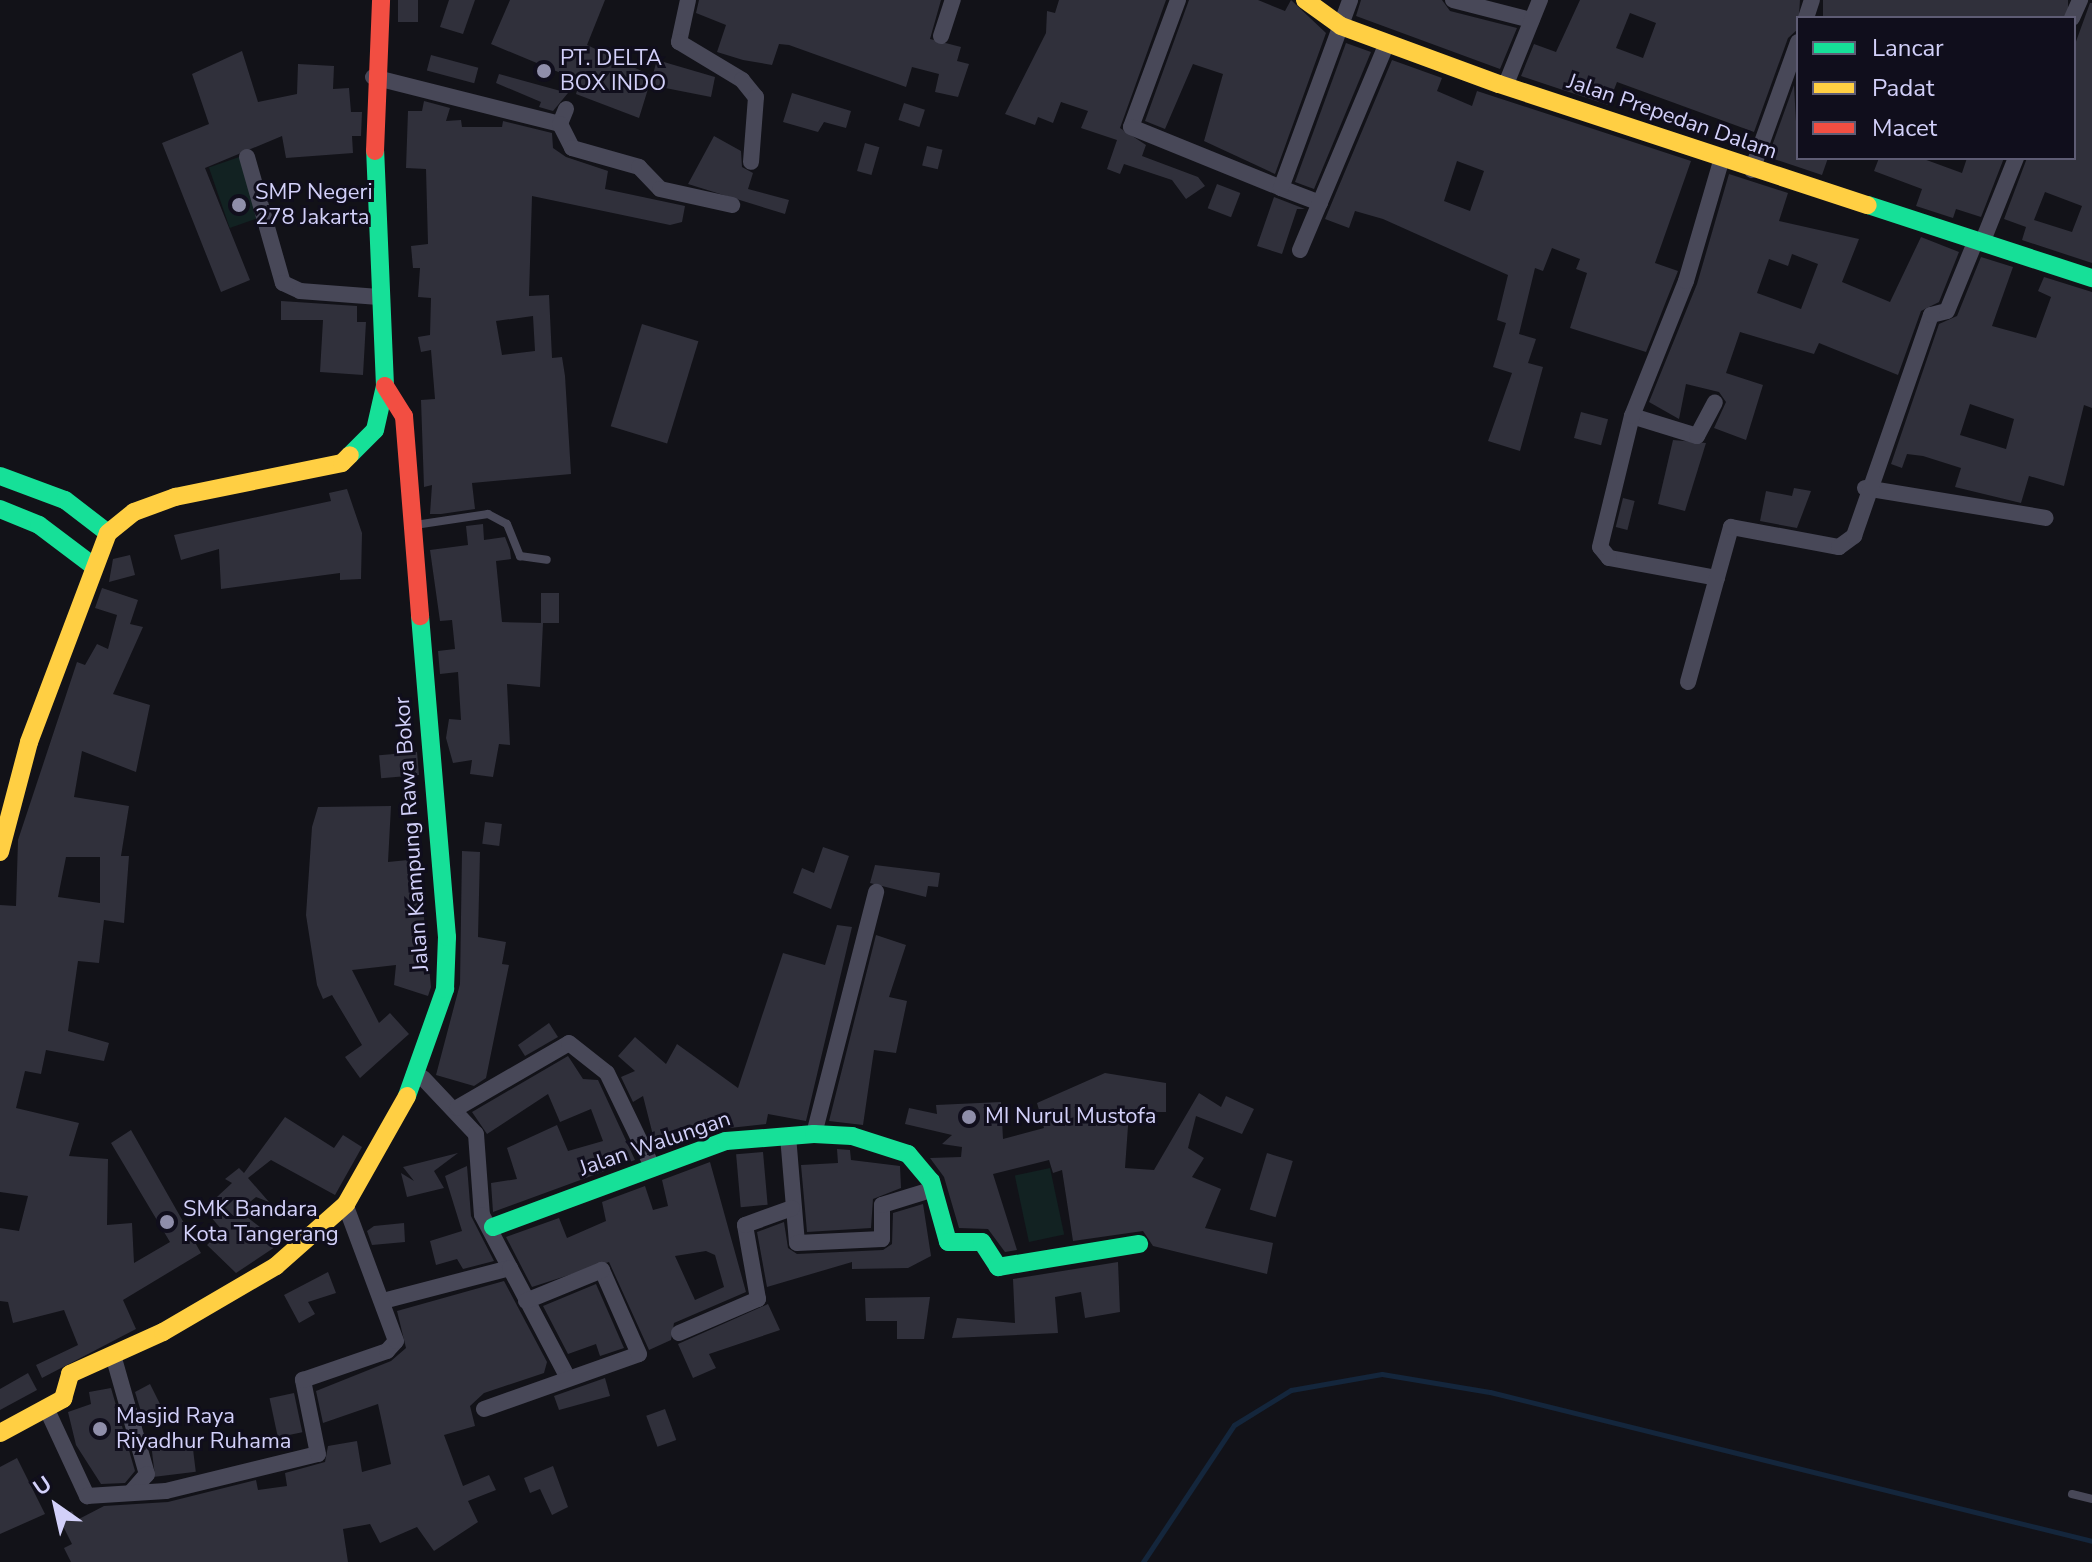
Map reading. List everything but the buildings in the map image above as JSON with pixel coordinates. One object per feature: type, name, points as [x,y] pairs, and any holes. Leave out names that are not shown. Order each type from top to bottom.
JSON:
[{"type":"street","points":[[0,852],[29,742],[92,565],[108,533],[134,512],[175,497],[352,457],[375,430],[385,386],[379,297],[386,79],[381,0]]},
{"type":"street","points":[[688,0],[679,42],[742,80],[759,105],[751,162]]},
{"type":"street","points":[[941,36],[953,0]]},
{"type":"street","points":[[1178,0],[1131,127],[1320,203]]},
{"type":"street","name":"Jalan Prepedan Dalam","points":[[1305,0],[1341,26],[1721,161],[2092,278]]},
{"type":"street","points":[[1281,188],[1350,0]]},
{"type":"street","points":[[1453,0],[1531,20]]},
{"type":"street","points":[[1506,84],[1540,0]]},
{"type":"street","points":[[1300,250],[1387,43]]},
{"type":"street","points":[[1752,170],[1796,48]]},
{"type":"street","points":[[386,79],[563,117],[572,148],[639,167],[660,189],[732,205]]},
{"type":"street","points":[[247,157],[283,283],[379,297]]},
{"type":"street","points":[[1688,682],[1733,526],[1812,545],[1847,542],[1931,315],[1947,311],[2015,160]]},
{"type":"street","points":[[1717,578],[1601,553],[1632,416],[1686,281],[1721,161]]},
{"type":"street","name":"Jalan Kampung Rawa Bokor","points":[[0,1433],[49,1413],[67,1386],[113,1355],[267,1272],[349,1212],[426,1080],[448,965],[423,524],[404,416],[385,386]]},
{"type":"street","points":[[1632,416],[1697,436],[1715,402]]},
{"type":"street","points":[[0,476],[65,500],[108,533]]},
{"type":"street","points":[[1865,488],[2046,518]]},
{"type":"street","points":[[0,509],[39,525],[92,565]]},
{"type":"street","points":[[814,1134],[876,892]]},
{"type":"street","points":[[457,1108],[569,1043],[607,1073],[653,1168]]},
{"type":"street","points":[[426,1080],[457,1108],[476,1134],[482,1215],[493,1227],[526,1301],[568,1378]]},
{"type":"street","name":"Jalan Walungan","points":[[493,1227],[726,1141],[814,1134],[896,1146],[921,1164],[934,1189],[948,1242],[982,1242],[998,1267],[1139,1244]]},
{"type":"street","points":[[788,1136],[797,1243],[880,1240],[882,1205],[934,1189]]},
{"type":"street","points":[[679,1333],[758,1299],[745,1225],[792,1208]]},
{"type":"street","points":[[49,1413],[82,1492],[166,1491],[318,1454],[303,1380],[392,1348],[396,1334],[349,1212]]},
{"type":"street","points":[[383,1301],[510,1268]]},
{"type":"street","points":[[484,1409],[640,1353],[605,1273],[526,1301]]},
{"type":"street","points":[[113,1355],[147,1474],[132,1491]]},
{"type":"lane","points":[[423,524],[488,514],[507,524],[520,556],[547,560]]},
{"type":"lane","points":[[2072,1494],[2092,1499]]},
{"type":"shaded area","points":[[242,156],[263,217],[230,228],[209,167]]},
{"type":"shaded area","points":[[1050,1168],[1064,1235],[1029,1242],[1015,1175]]},
{"type":"waterway","points":[[1143,1562],[1234,1425],[1291,1390],[1382,1374],[1490,1392],[2092,1541]]},
{"type":"traffic: fast","points":[[350,455],[375,430],[385,386],[375,151]]},
{"type":"traffic: fast","points":[[1868,205],[2092,278]]},
{"type":"traffic: fast","points":[[0,476],[65,500],[108,533]]},
{"type":"traffic: fast","points":[[0,509],[39,525],[92,565]]},
{"type":"traffic: fast","points":[[407,1096],[445,989],[447,937],[420,616]]},
{"type":"traffic: fast","points":[[493,1227],[726,1141],[814,1134],[852,1136],[908,1154],[931,1181],[948,1242],[982,1242],[998,1267],[1139,1244]]},
{"type":"traffic: slow","points":[[1305,0],[1341,26],[1499,84],[1868,205]]},
{"type":"traffic: slow","points":[[0,852],[29,742],[108,533],[134,512],[175,497],[342,463],[350,455]]},
{"type":"traffic: slow","points":[[0,1433],[63,1399],[70,1374],[163,1332],[276,1266],[346,1204],[407,1096]]},
{"type":"traffic: jam","points":[[375,151],[381,0]]},
{"type":"traffic: jam","points":[[385,386],[404,416],[420,616]]},
{"type":"place","name":"PT. DELTA BOX INDO","points":[[544,71]]},
{"type":"place","name":"SMP Negeri 278 Jakarta","points":[[239,205]]},
{"type":"place","name":"MI Nurul Mustofa","points":[[969,1117]]},
{"type":"place","name":"SMK Bandara Kota Tangerang","points":[[167,1222]]},
{"type":"place","name":"Masjid Raya Riyadhur Ruhama","points":[[100,1429]]}]
